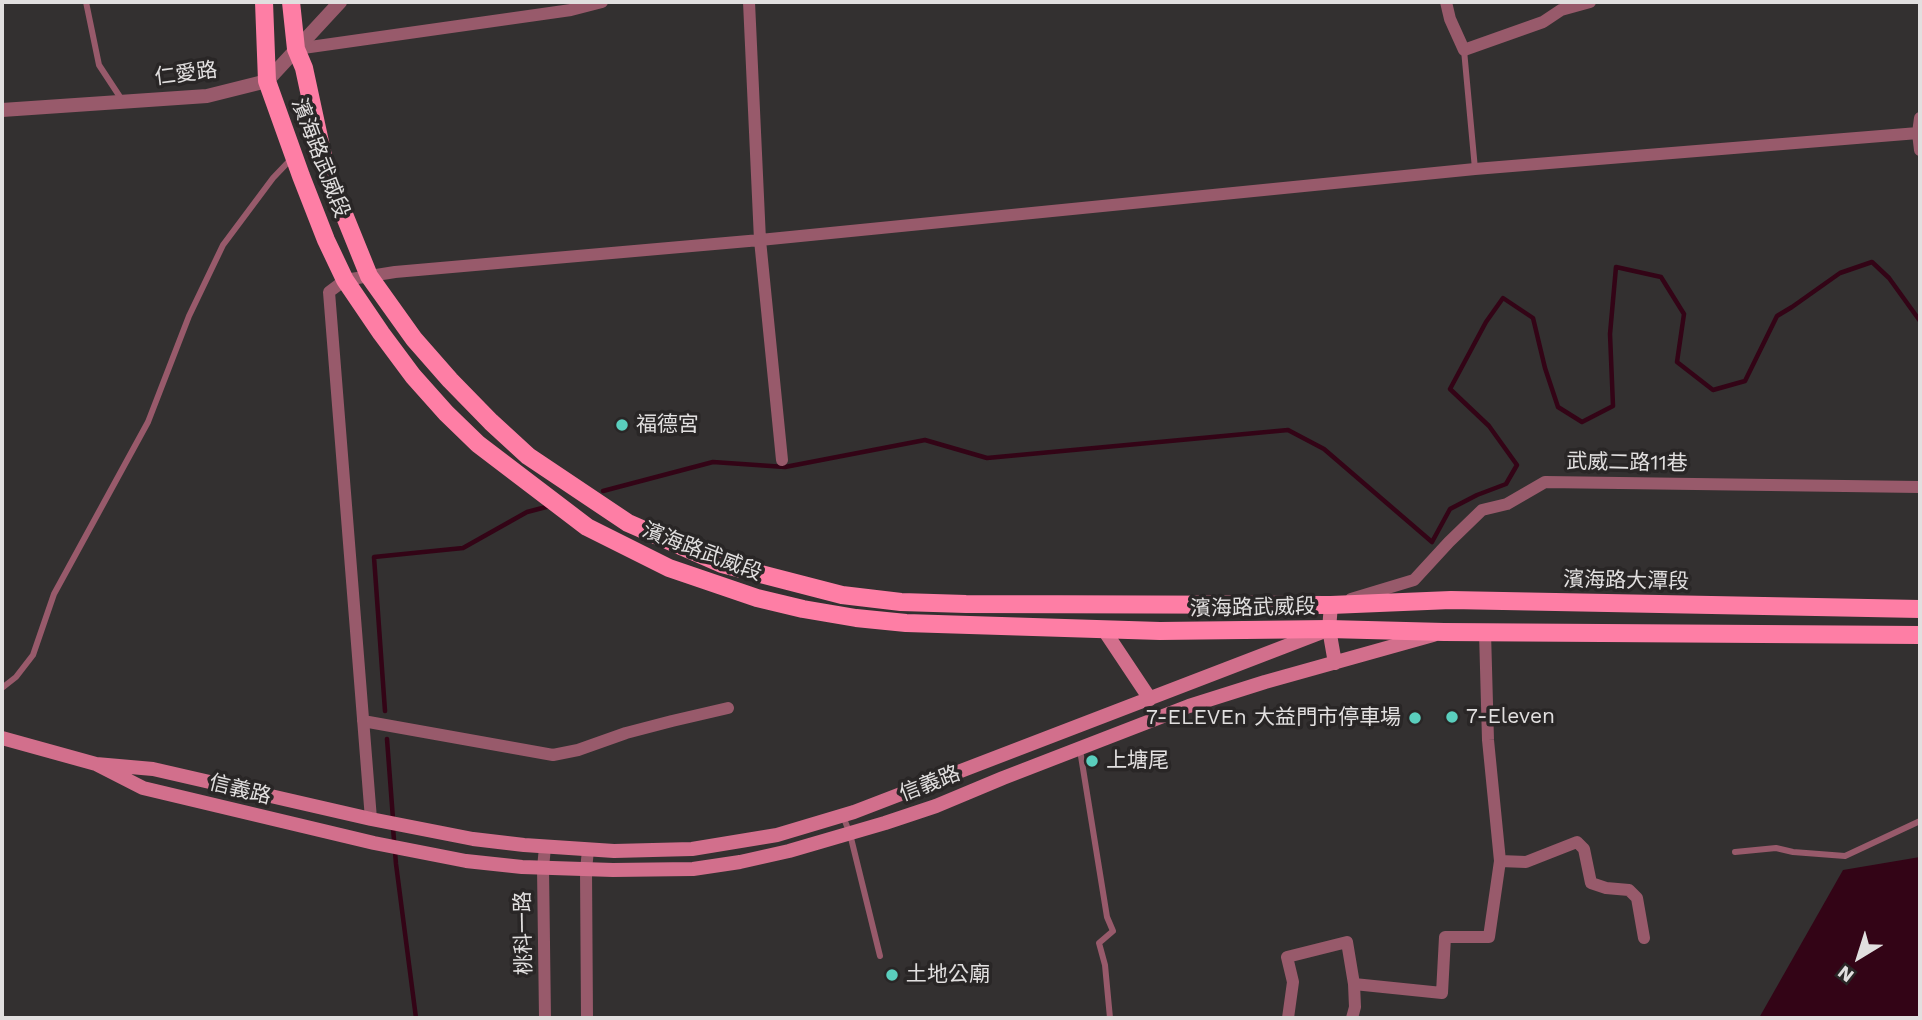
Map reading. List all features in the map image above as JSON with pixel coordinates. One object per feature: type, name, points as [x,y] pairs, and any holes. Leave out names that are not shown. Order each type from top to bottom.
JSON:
[{"type":"main road","name":"濱海路武威段","points":[[264,2],[267,81],[294,156],[345,280],[413,376],[446,413],[478,444],[587,527],[669,568],[757,598],[856,618],[906,624],[1104,630],[1329,629],[1444,632]]},
{"type":"main road","name":"濱海路武威段","points":[[291,2],[296,49],[304,68],[326,170],[369,276],[414,339],[491,422],[528,456],[628,523],[722,565],[842,595],[901,602],[1331,605]]},
{"type":"main road","name":"濱海路大潭段","points":[[1331,605],[1451,600],[1920,609]]},
{"type":"main road","points":[[1331,605],[1329,629],[1335,663]]},
{"type":"main road","name":"信義路","points":[[2,738],[96,764],[153,769],[377,820],[474,839],[614,851],[692,849],[776,835],[843,815],[1329,629]]},
{"type":"main road","points":[[1104,630],[1150,699]]},
{"type":"main road","points":[[1444,632],[1920,635]]},
{"type":"main road","name":"信義路","points":[[96,764],[143,788],[379,844],[466,861],[586,870],[693,869],[752,860],[850,834],[936,806],[1189,706],[1444,632]]},
{"type":"street","points":[[267,81],[340,2]]},
{"type":"street","points":[[296,49],[571,10],[602,2]]},
{"type":"street","points":[[749,2],[760,240],[782,460]]},
{"type":"street","points":[[1446,2],[1450,19],[1464,50],[1543,22],[1560,6],[1590,2]]},
{"type":"street","name":"仁愛路","points":[[2,110],[207,96],[267,81]]},
{"type":"street","points":[[1920,118],[1920,150]]},
{"type":"street","points":[[377,820],[363,721],[329,292],[345,280],[395,272],[760,240],[1475,169],[1918,134]]},
{"type":"street","name":"武威二路11巷","points":[[1331,605],[1414,580],[1482,510],[1507,504],[1545,481],[1920,486]]},
{"type":"street","points":[[1354,984],[1442,993],[1445,937],[1489,937],[1500,862],[1488,740],[1485,632]]},
{"type":"street","points":[[363,721],[553,755],[578,750],[626,733],[728,708]]},
{"type":"street","points":[[1500,862],[1525,862],[1577,842],[1584,849],[1591,883],[1606,888],[1629,890],[1637,898],[1644,938]]},
{"type":"street","name":"桃科一路","points":[[545,847],[545,1018]]},
{"type":"street","points":[[587,1018],[588,849]]},
{"type":"street","points":[[1288,1018],[1293,982],[1287,957],[1347,942],[1354,984],[1355,1007],[1352,1018]]},
{"type":"lane","points":[[86,2],[99,65],[123,102]]},
{"type":"lane","points":[[1464,50],[1475,169]]},
{"type":"lane","points":[[2,688],[16,677],[33,654],[54,594],[148,422],[189,316],[223,245],[273,178],[294,156]]},
{"type":"lane","points":[[1079,748],[1107,917],[1113,930],[1099,943],[1105,965],[1110,1018]]},
{"type":"lane","points":[[843,815],[880,956]]},
{"type":"lane","points":[[1735,852],[1776,848],[1845,856],[1920,821]]},
{"type":"shaded area","points":[[1920,857],[1920,1018],[1759,1018],[1843,870]]},
{"type":"waterway","points":[[603,491],[713,462],[785,467],[925,440],[987,458],[1288,430],[1324,449],[1432,542],[1450,509],[1506,484],[1517,465],[1489,426],[1450,389],[1486,322],[1503,298],[1533,318],[1558,407],[1582,422],[1613,406],[1610,334],[1616,267],[1661,277],[1684,314],[1677,362],[1713,390],[1745,381],[1777,316],[1840,273],[1872,262],[1889,278],[1920,321]]},
{"type":"waterway","points":[[385,711],[374,557],[463,548],[527,512],[550,506]]},
{"type":"waterway","points":[[387,739],[393,819]]},
{"type":"waterway","points":[[393,828],[416,1018]]},
{"type":"place","name":"福德宮","points":[[622,425]]},
{"type":"place","name":"7-Eleven","points":[[1452,717]]},
{"type":"place","name":"7-ELEVEn 大益門市停車場","points":[[1415,718]]},
{"type":"place","name":"上塘尾","points":[[1092,761]]},
{"type":"place","name":"土地公廟","points":[[892,975]]}]
